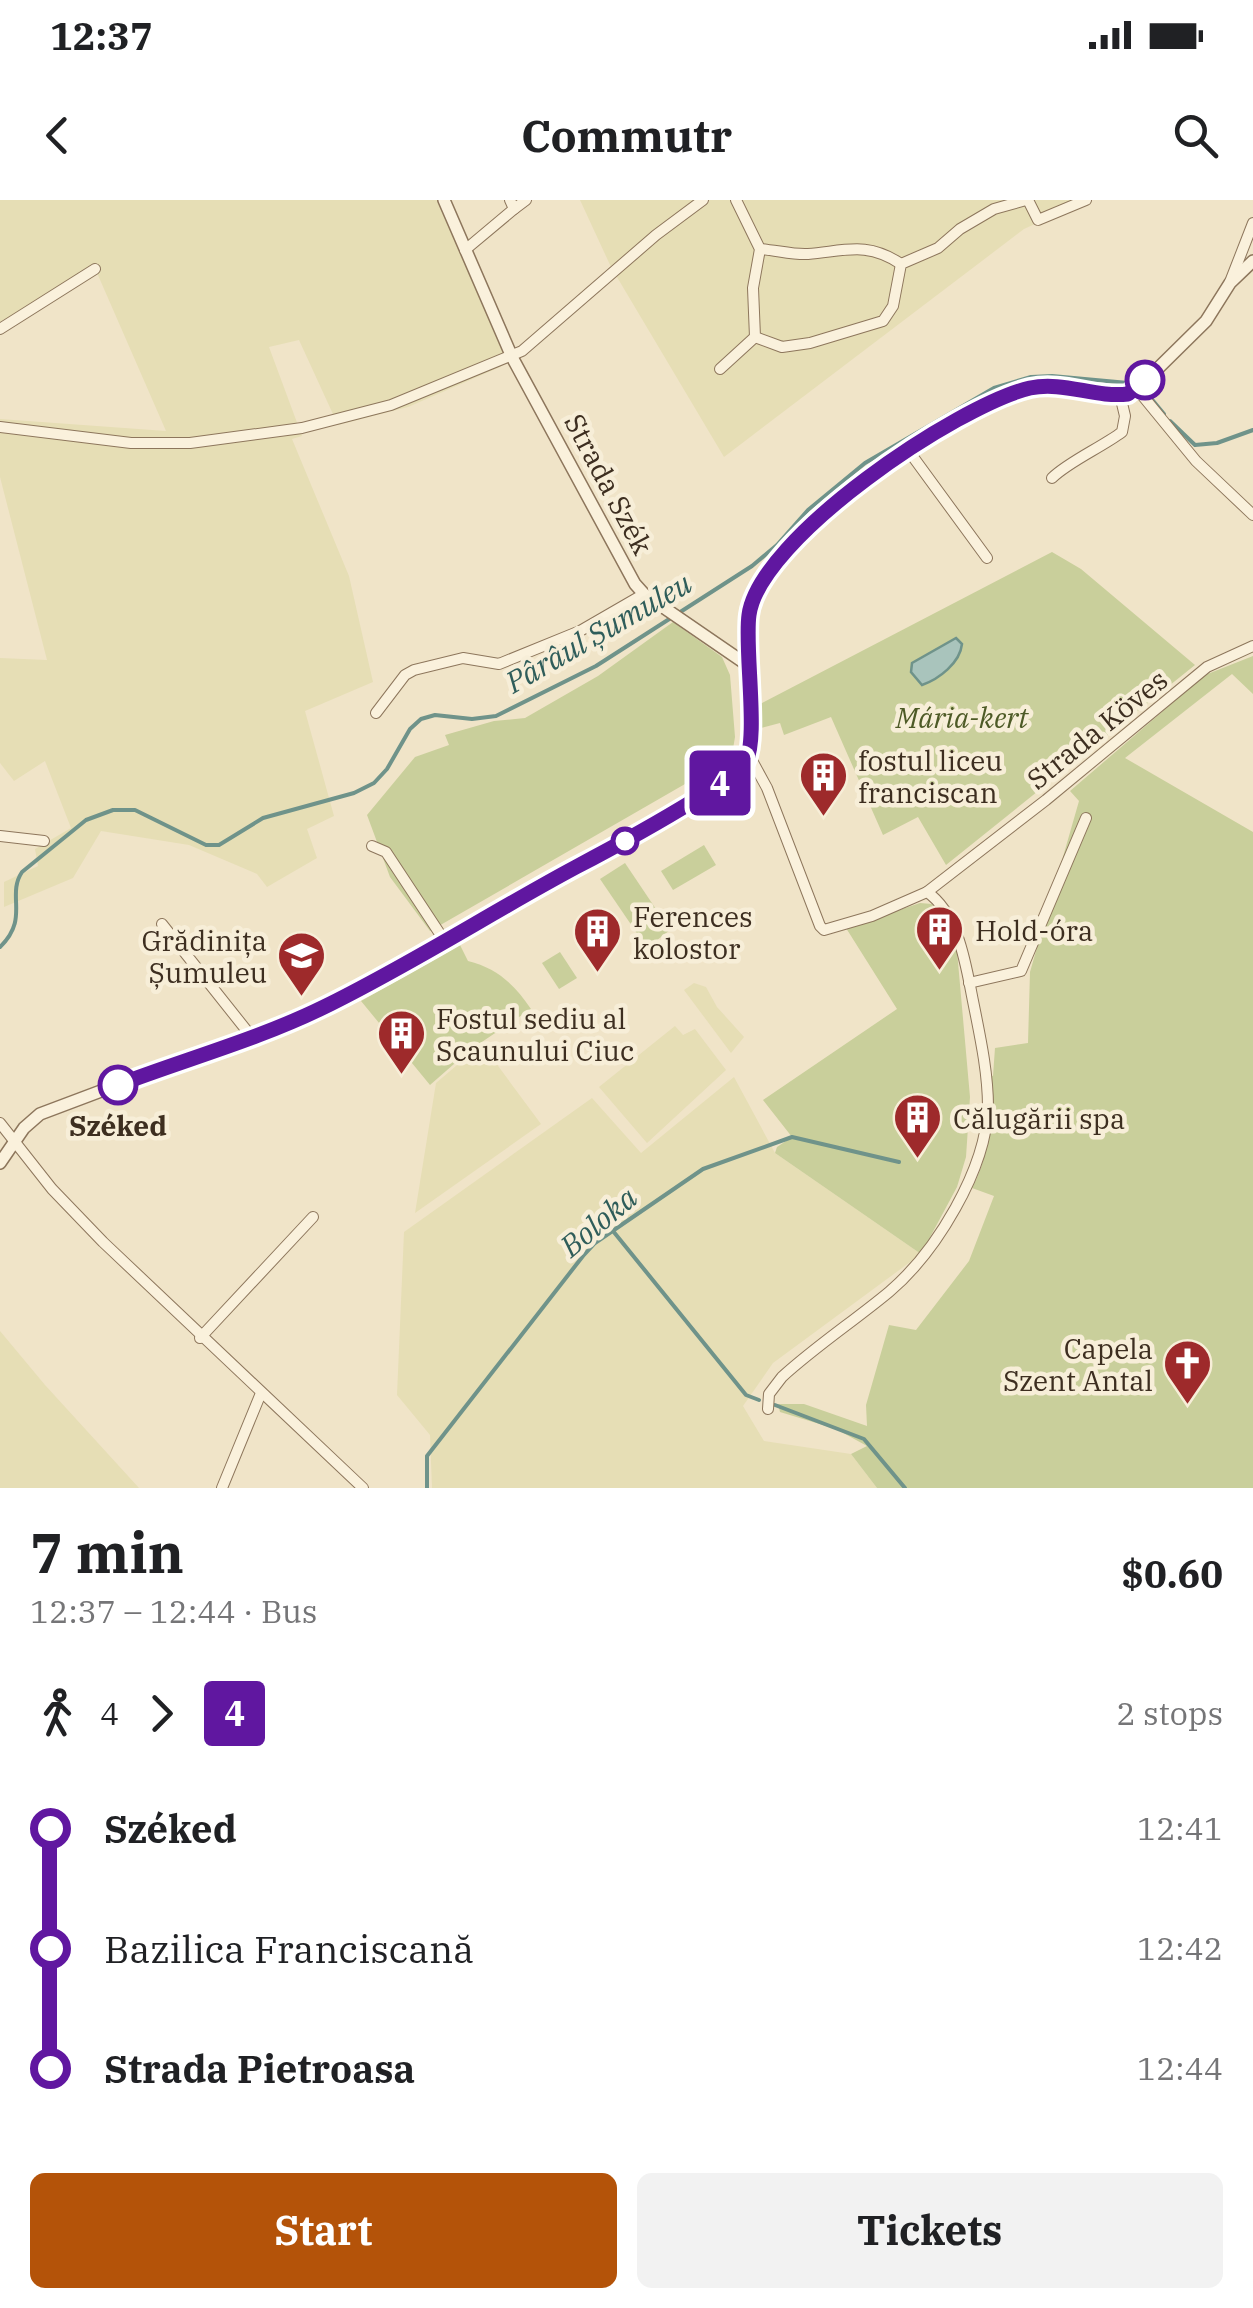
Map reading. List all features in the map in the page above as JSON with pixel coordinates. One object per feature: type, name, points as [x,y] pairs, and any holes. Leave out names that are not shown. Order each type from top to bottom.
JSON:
[{"type":"street","name":"Strada Szék","points":[[444,200],[512,357],[622,563],[644,594],[746,664]]},
{"type":"street","points":[[465,250],[512,205],[526,200]]},
{"type":"street","points":[[0,427],[131,442],[220,441],[344,418],[391,404],[512,357],[534,344],[656,235],[702,200]]},
{"type":"street","points":[[736,200],[760,249],[753,288],[756,337]]},
{"type":"street","points":[[901,264],[938,248],[960,228],[999,204],[1027,200],[1038,220],[1086,200]]},
{"type":"street","points":[[0,1163],[24,1128],[40,1114],[324,1007],[716,786],[744,764],[749,755],[753,730],[746,664],[751,604],[768,573],[794,542],[835,505],[908,450],[964,416],[1020,391],[1051,385],[1120,395],[1138,387],[1206,321],[1230,283],[1253,222]]},
{"type":"street","points":[[760,249],[808,254],[848,247],[889,256],[901,264]]},
{"type":"street","points":[[1230,283],[1253,261]]},
{"type":"street","points":[[756,337],[782,348],[883,321],[894,306],[901,264]]},
{"type":"street","points":[[0,329],[95,269]]},
{"type":"street","points":[[720,369],[756,337]]},
{"type":"street","points":[[1138,387],[1196,460],[1253,515]]},
{"type":"street","points":[[1052,478],[1122,432],[1125,416],[1120,395]]},
{"type":"street","points":[[908,450],[986,558]]},
{"type":"street","points":[[376,713],[405,675],[414,670],[463,658],[498,664],[580,631],[644,594]]},
{"type":"street","name":"Strada Köves","points":[[749,755],[767,788],[824,930],[927,892],[1207,667],[1253,646]]},
{"type":"street","points":[[969,983],[1018,975],[1086,818]]},
{"type":"street","points":[[0,836],[44,841]]},
{"type":"street","points":[[372,846],[386,852],[444,940]]},
{"type":"street","points":[[768,1409],[769,1394],[793,1367],[905,1278],[939,1236],[956,1208],[984,1136],[988,1107],[983,1052],[962,948],[939,902],[927,892]]},
{"type":"street","points":[[162,924],[251,1036]]},
{"type":"street","points":[[0,1123],[78,1216],[200,1338],[362,1488]]},
{"type":"street","points":[[200,1338],[314,1218]]},
{"type":"street","points":[[222,1488],[261,1393]]},
{"type":"shaded area","points":[[0,200],[446,200],[512,357],[500,367],[408,407],[338,425],[299,340],[269,347],[302,436],[292,439],[349,576],[373,682],[305,711],[334,816],[307,829],[317,858],[267,887],[257,874],[189,845],[101,831],[73,878],[4,907],[4,882],[38,866],[35,849],[71,828],[45,761],[14,781],[0,763],[0,658],[47,660],[0,477],[0,419],[166,431],[94,266],[0,325]]},
{"type":"shaded area","points":[[580,200],[1087,200],[1024,229],[724,457],[611,267]]},
{"type":"shaded area","points":[[694,983],[706,987],[717,1007],[744,1037],[731,1053],[684,990]]},
{"type":"shaded area","points":[[675,1026],[683,1035],[695,1029],[726,1070],[647,1143],[599,1087]]},
{"type":"shaded area","points":[[487,1051],[541,1124],[415,1213],[436,1083],[470,1054],[475,1059]]},
{"type":"shaded area","points":[[734,1077],[775,1153],[921,1254],[773,1363],[743,1406],[764,1441],[851,1454],[877,1488],[432,1488],[430,1435],[397,1395],[404,1232],[592,1098],[641,1153]]},
{"type":"shaded area","points":[[0,1331],[45,1385],[139,1488],[0,1488]]},
{"type":"green space","name":"Mária-kert","points":[[1052,552],[1081,569],[1195,665],[946,865],[918,817],[883,835],[831,717],[784,735],[780,723],[761,728],[760,704]]},
{"type":"green space","points":[[673,622],[722,657],[730,675],[733,749],[718,765],[430,931],[390,877],[367,815],[415,757],[449,745],[445,735],[494,721],[525,718],[598,676]]},
{"type":"green space","points":[[1253,656],[1253,694],[1232,674],[1125,758],[1253,832],[1253,1488],[877,1488],[851,1454],[867,1446],[836,1429],[780,1412],[778,1404],[804,1404],[867,1426],[866,1405],[889,1325],[916,1330],[969,1261],[994,1196],[972,1188],[986,1147],[988,1075],[993,1076],[995,1048],[1028,1043],[1030,972],[1079,801],[1070,791],[1205,675]]},
{"type":"green space","points":[[704,845],[716,865],[673,890],[661,871]]},
{"type":"green space","points":[[625,863],[670,930],[647,948],[600,879]]},
{"type":"green space","points":[[920,903],[932,904],[957,951],[970,1097],[966,1157],[957,1187],[921,1254],[775,1153],[792,1137],[763,1100],[897,1009],[846,928]]},
{"type":"green space","points":[[460,945],[468,961],[504,979],[531,1009],[470,1050],[430,1085],[361,1001]]},
{"type":"green space","points":[[560,952],[577,978],[559,989],[542,963]]},
{"type":"water","points":[[956,638],[962,644],[953,664],[922,685],[911,672],[912,663]]},
{"type":"waterway","name":"Pârâul Șumuleu","points":[[0,947],[14,926],[16,890],[22,872],[86,820],[113,810],[135,810],[206,845],[219,845],[263,818],[354,793],[374,783],[387,769],[410,729],[421,719],[435,715],[472,719],[496,716],[596,666],[752,566],[808,510],[865,463],[994,388],[1031,377],[1052,376],[1128,383],[1145,391],[1164,414]]},
{"type":"waterway","name":"Pârâul Șumuleu","points":[[1170,421],[1195,445],[1217,443],[1253,430]]},
{"type":"waterway","name":"Boloka","points":[[427,1488],[427,1456],[595,1243],[703,1169],[792,1137],[899,1162]]},
{"type":"waterway","points":[[613,1231],[746,1395],[759,1400]]},
{"type":"waterway","points":[[775,1405],[864,1439],[905,1488]]},
{"type":"bus line","name":"4","points":[[118,1085],[324,1007],[620,844],[716,786],[744,764],[751,746],[746,652],[754,593],[794,542],[886,464],[994,402],[1020,391],[1051,385],[1128,394],[1145,380]]},
{"type":"place","name":"fostul liceu franciscan","points":[[823,818]]},
{"type":"place","name":"Hold-óra","points":[[940,972]]},
{"type":"place","name":"Ferences kolostor","points":[[598,974]]},
{"type":"place","name":"Grădinița Șumuleu","points":[[302,998]]},
{"type":"place","name":"Fostul sediu al Scaunului Ciuc","points":[[401,1076]]},
{"type":"place","name":"Széked","points":[[118,1085]]},
{"type":"place","name":"Călugării spa","points":[[918,1160]]},
{"type":"place","name":"Capela Szent Antal","points":[[1188,1406]]}]
